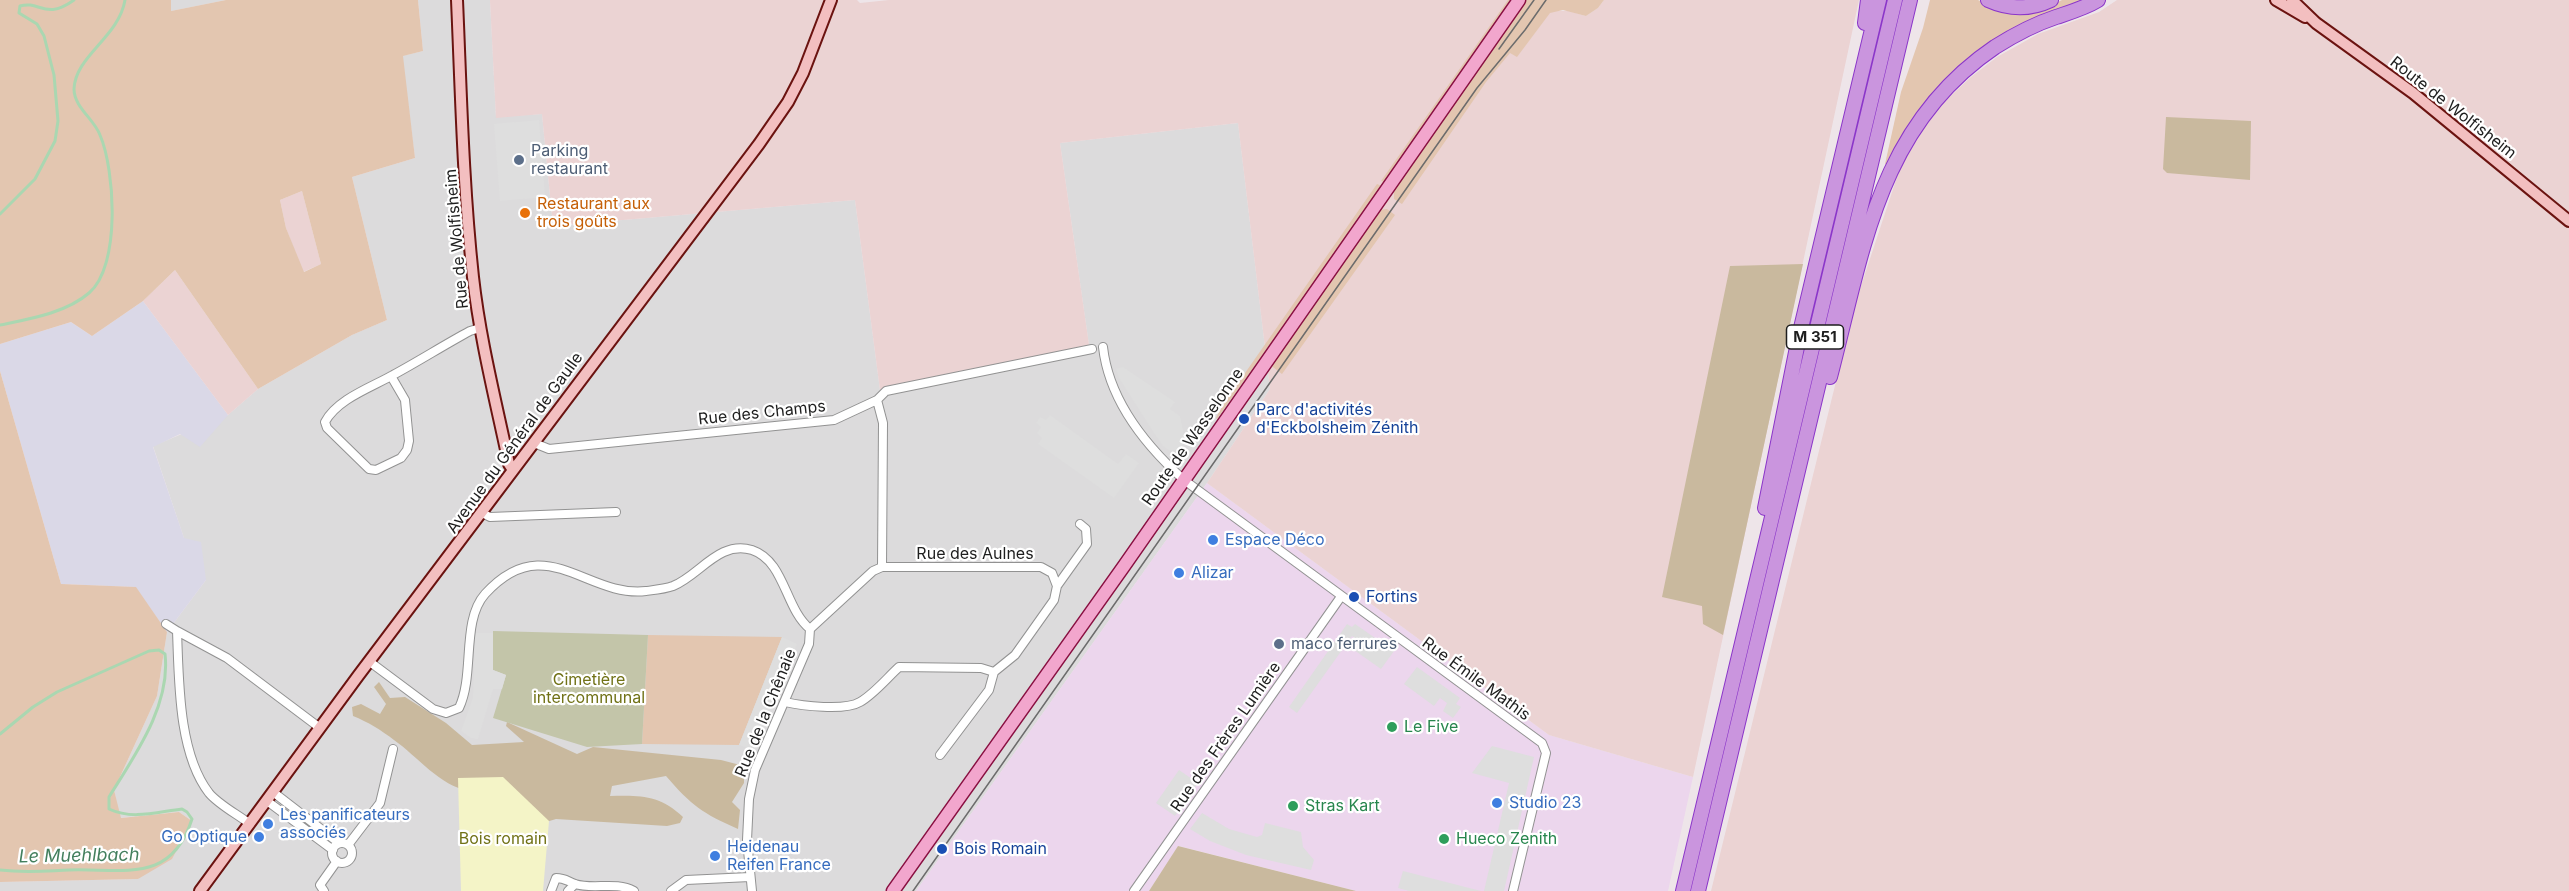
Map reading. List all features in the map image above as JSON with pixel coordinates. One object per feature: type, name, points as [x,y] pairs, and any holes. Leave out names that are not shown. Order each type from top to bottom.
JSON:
[{"type":"highway","points":[[1821,240],[1835,164],[1863,41],[1868,0]]},
{"type":"highway","points":[[1734,675],[1782,418],[1821,240],[1879,0]]},
{"type":"highway","name":"M 351","points":[[1683,891],[1895,0]]},
{"type":"highway","name":"M 351","points":[[1698,891],[1910,0]]},
{"type":"highway","points":[[1988,0],[2018,8],[2031,7],[2051,0]]},
{"type":"highway","points":[[1789,509],[1819,419],[1881,191],[1907,137],[1944,90],[1980,59],[2013,36],[2098,0]]},
{"type":"highway","points":[[1944,90],[2016,41],[2047,26],[2092,10],[2107,0]]},
{"type":"main road","name":"Rue de Wolfisheim","points":[[458,0],[461,97],[470,240],[480,328],[509,464],[513,470]]},
{"type":"main road","name":"Avenue du Général de Gaulle","points":[[200,891],[752,153],[788,102],[803,73],[831,0]]},
{"type":"main road","name":"Route de Wasselonne","points":[[893,891],[1184,480],[1519,0]]},
{"type":"main road","name":"Route de Wolfisheim","points":[[2276,0],[2316,23],[2413,93],[2569,221]]},
{"type":"main road","name":"Route de Wolfisheim","points":[[2292,0],[2316,23]]},
{"type":"street","points":[[391,376],[405,400],[409,441],[407,450],[401,458],[376,471],[369,469],[327,428],[325,422],[328,416],[351,398],[470,331],[480,328]]},
{"type":"street","name":"Rue Émile Mathis","points":[[1103,347],[1111,386],[1153,452],[1184,480],[1340,598],[1542,743],[1545,753],[1513,891]]},
{"type":"street","name":"Rue des Champs","points":[[534,443],[549,448],[834,420],[877,400],[886,392],[1092,349]]},
{"type":"street","points":[[370,662],[433,709],[446,713],[459,708],[466,690],[473,621],[483,597],[500,580],[524,568],[548,566],[564,568],[608,587],[643,592],[672,587],[719,553],[734,548],[751,550],[763,555],[775,569],[802,623],[810,629],[873,572],[882,567],[883,423],[877,400]]},
{"type":"street","points":[[482,513],[490,517],[616,513]]},
{"type":"street","points":[[940,755],[989,690],[994,672],[1015,656],[1054,600],[1057,586],[1087,544],[1086,529],[1080,524]]},
{"type":"street","name":"Rue des Aulnes","points":[[882,567],[1041,567],[1052,573],[1057,586]]},
{"type":"street","name":"Rue des Frères Lumière","points":[[1134,891],[1340,598]]},
{"type":"street","points":[[166,624],[227,658],[320,728]]},
{"type":"street","name":"Rue de la Chênaie","points":[[752,891],[747,840],[749,799],[755,770],[809,644],[810,629]]},
{"type":"street","points":[[177,631],[180,683],[192,762],[200,781],[211,795],[250,824]]},
{"type":"street","points":[[785,702],[798,705],[850,706],[861,702],[899,667],[981,668],[994,672]]},
{"type":"street","points":[[348,845],[380,803],[393,749]]},
{"type":"street","points":[[270,796],[339,843],[348,845]]},
{"type":"street","points":[[270,796],[333,850],[337,861],[346,862],[350,858],[352,853],[348,845]]},
{"type":"street","points":[[333,850],[339,843]]},
{"type":"street","points":[[324,891],[320,885],[337,861]]},
{"type":"street","points":[[671,891],[686,880],[750,877]]},
{"type":"street","points":[[551,891],[556,878],[567,878],[575,884],[624,886],[634,891]]},
{"type":"street","points":[[568,891],[575,884]]},
{"type":"shaded area","points":[[0,0],[171,0],[171,11],[226,0],[418,0],[423,51],[403,56],[415,158],[352,177],[387,320],[352,335],[258,389],[175,270],[143,301],[92,336],[71,322],[0,344]],"holes":[[[302,191],[321,264],[304,272],[286,228],[280,200]]]},
{"type":"shaded area","points":[[171,0],[226,0],[171,11]]},
{"type":"shaded area","points":[[418,0],[490,0],[496,117],[542,114],[553,226],[855,200],[880,390],[1089,345],[1060,143],[1238,123],[1270,389],[1207,483],[916,891],[0,891],[0,882],[138,879],[192,821],[179,812],[120,818],[114,790],[157,696],[167,632],[206,580],[184,538],[153,446],[228,415],[258,389],[352,335],[387,320],[352,177],[415,158],[402,56],[423,51]]},
{"type":"shaded area","points":[[490,0],[857,0],[860,3],[889,0],[1532,0],[1556,11],[1569,11],[1586,16],[1598,8],[1604,0],[1859,0],[1693,777],[1549,735],[1207,483],[1270,389],[1238,123],[1060,143],[1089,345],[880,390],[855,200],[553,226],[542,114],[496,118]]},
{"type":"shaded area","points":[[1508,0],[1513,0],[1384,182],[1381,181]]},
{"type":"shaded area","points":[[1526,0],[1604,0],[1598,8],[1586,16],[1563,10],[1550,13],[1517,57],[1510,53],[1486,82],[1402,204],[1394,199],[1394,188]]},
{"type":"shaded area","points":[[1930,0],[1978,0],[1993,8],[2041,10],[2062,0],[2091,0],[2032,23],[1915,120],[1887,165],[1885,164],[1901,92]]},
{"type":"shaded area","points":[[2117,0],[2569,0],[2569,891],[1711,891],[1855,304],[1900,168],[1931,114],[1971,77],[1997,57],[2038,34],[2099,12]]},
{"type":"shaded area","points":[[2166,117],[2251,121],[2250,180],[2167,173],[2163,169]]},
{"type":"shaded area","name":"Parking restaurant","points":[[539,120],[545,197],[500,201],[494,124]]},
{"type":"shaded area","points":[[1377,184],[1382,186],[1217,419],[1222,406]]},
{"type":"shaded area","points":[[302,191],[321,264],[303,272],[286,228],[280,200]]},
{"type":"shaded area","points":[[1387,209],[1395,215],[1282,374],[1269,364],[1379,210]]},
{"type":"shaded area","points":[[1803,264],[1723,635],[1703,624],[1702,606],[1662,597],[1730,266]]},
{"type":"shaded area","points":[[175,270],[258,389],[228,415],[143,301]]},
{"type":"shaded area","points":[[143,301],[228,415],[200,447],[180,434],[153,447],[184,538],[201,542],[206,580],[167,632],[135,587],[61,584],[0,371],[0,344],[71,322],[92,336]]},
{"type":"shaded area","points":[[1123,367],[1175,402],[1170,409],[1180,416],[1185,441],[1176,455],[1163,446],[1119,378],[1116,369]]},
{"type":"shaded area","points":[[0,371],[61,584],[136,587],[167,632],[157,696],[114,790],[121,818],[179,812],[192,821],[172,859],[138,879],[0,882]]},
{"type":"shaded area","points":[[1050,415],[1118,464],[1126,454],[1139,463],[1114,498],[1038,444],[1042,438],[1037,433],[1041,427],[1036,423],[1040,417],[1046,420]]},
{"type":"shaded area","points":[[1207,483],[1549,735],[1693,777],[1668,891],[1356,891],[1179,846],[1149,891],[916,891]]},
{"type":"shaded area","points":[[1347,624],[1352,627],[1355,624],[1394,651],[1381,669],[1354,650],[1360,642],[1352,636],[1297,713],[1289,707]]},
{"type":"shaded area","points":[[475,633],[493,633],[493,670],[506,675],[502,689],[493,689],[478,739],[471,738],[461,731],[473,697]]},
{"type":"shaded area","points":[[648,635],[782,637],[739,745],[642,744]]},
{"type":"shaded area","points":[[782,637],[797,644],[755,750],[739,745]]},
{"type":"shaded area","points":[[1417,667],[1460,698],[1456,704],[1461,707],[1453,718],[1443,711],[1447,703],[1440,698],[1434,706],[1404,684]]},
{"type":"shaded area","points":[[379,682],[390,698],[405,697],[446,723],[472,745],[524,742],[506,726],[507,722],[577,754],[593,747],[721,760],[744,766],[744,783],[732,802],[740,810],[738,829],[698,808],[666,776],[612,786],[610,796],[640,796],[658,800],[683,817],[680,823],[667,826],[556,819],[543,823],[448,783],[384,733],[353,716],[352,707],[361,704],[380,714],[386,704],[374,687]]},
{"type":"shaded area","points":[[1492,746],[1534,757],[1504,891],[1484,891],[1509,783],[1472,773]]},
{"type":"shaded area","points":[[1179,770],[1198,783],[1175,816],[1156,803]]},
{"type":"shaded area","points":[[1202,813],[1229,829],[1257,837],[1262,835],[1265,823],[1301,832],[1303,847],[1314,860],[1311,870],[1246,855],[1210,841],[1190,829]]},
{"type":"shaded area","points":[[1178,846],[1356,891],[1149,891]]},
{"type":"shaded area","points":[[1403,871],[1481,891],[1409,891],[1398,888]]},
{"type":"green space","name":"Cimetière intercommunal","points":[[493,631],[648,635],[642,744],[587,747],[493,718],[506,675],[493,670]]},
{"type":"green space","name":"Bois romain","points":[[503,777],[549,821],[543,891],[461,891],[458,778]]},
{"type":"waterway","name":"Le Muehlbach","points":[[0,214],[35,179],[55,141],[58,121],[54,75],[44,36],[37,24],[19,13],[20,6],[33,5],[49,10],[64,6],[74,0]]},
{"type":"waterway","name":"Le Muehlbach","points":[[0,325],[47,314],[80,300],[99,280],[106,262],[112,217],[109,171],[100,135],[77,102],[74,89],[76,77],[82,66],[115,25],[125,0]]},
{"type":"waterway","name":"Le Muehlbach","points":[[0,734],[33,707],[57,692],[149,651],[159,650],[165,654],[165,673],[157,711],[140,747],[109,797],[109,809],[136,815],[182,809],[192,819],[183,840],[172,855],[158,864],[143,868],[35,872],[0,870]]},
{"type":"tram line","points":[[1499,49],[1534,0]]},
{"type":"tram line","points":[[913,891],[1477,88],[1525,30],[1546,0]]},
{"type":"place","name":"Parking restaurant","points":[[519,160]]},
{"type":"place","name":"Restaurant aux trois goûts","points":[[525,213]]},
{"type":"place","name":"Parc d'activités d'Eckbolsheim Zénith","points":[[1244,419]]},
{"type":"place","name":"Espace Déco","points":[[1213,540]]},
{"type":"place","name":"Alizar","points":[[1179,573]]},
{"type":"place","name":"Fortins","points":[[1354,597]]},
{"type":"place","name":"maco ferrures","points":[[1279,644]]},
{"type":"place","name":"Le Five","points":[[1392,727]]},
{"type":"place","name":"Studio 23","points":[[1497,803]]},
{"type":"place","name":"Stras Kart","points":[[1293,806]]},
{"type":"place","name":"Les panificateurs associés","points":[[268,824]]},
{"type":"place","name":"Go Optique","points":[[259,837]]},
{"type":"place","name":"Hueco Zenith","points":[[1444,839]]},
{"type":"place","name":"Bois Romain","points":[[942,849]]},
{"type":"place","name":"Heidenau Reifen France","points":[[715,856]]}]
